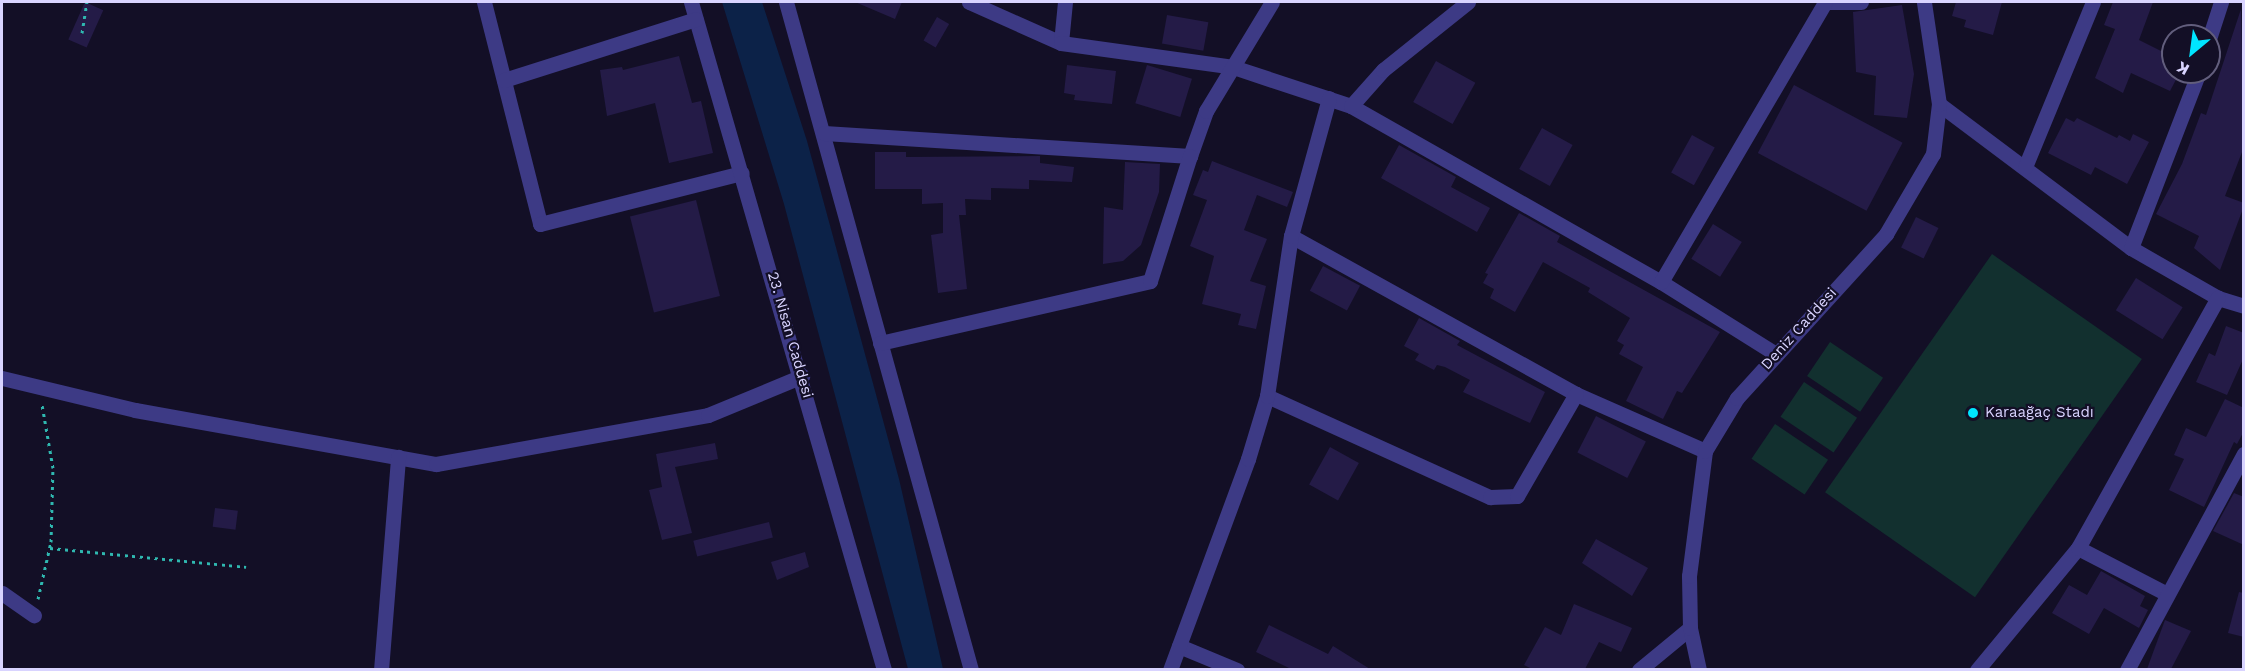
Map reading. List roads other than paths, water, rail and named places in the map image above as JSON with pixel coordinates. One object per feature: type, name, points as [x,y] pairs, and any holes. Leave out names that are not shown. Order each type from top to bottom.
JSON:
[{"type":"street","points":[[484,2],[540,224],[742,172]]},
{"type":"street","name":"23. Nisan Caddesi","points":[[691,2],[802,376],[884,669]]},
{"type":"street","points":[[786,2],[971,669]]},
{"type":"street","points":[[969,2],[1061,43],[1233,67],[1351,106],[1661,282],[1776,354]]},
{"type":"street","points":[[1061,43],[1065,2]]},
{"type":"street","points":[[880,343],[1150,281],[1206,111],[1272,2]]},
{"type":"street","points":[[1351,106],[1383,70],[1468,2]]},
{"type":"street","points":[[1661,282],[1825,2],[1861,2]]},
{"type":"street","name":"Deniz Caddesi","points":[[1699,669],[1690,628],[1689,576],[1705,451],[1737,398],[1886,234],[1933,154],[1939,104],[1924,2]]},
{"type":"street","points":[[2025,167],[2093,2]]},
{"type":"street","points":[[2214,24],[2221,2]]},
{"type":"street","points":[[504,80],[696,19]]},
{"type":"street","points":[[2131,248],[2194,84]]},
{"type":"street","points":[[1170,669],[1268,396],[1291,236],[1329,98]]},
{"type":"street","points":[[1939,104],[2131,248],[2218,298],[2244,306]]},
{"type":"street","points":[[824,133],[1190,156]]},
{"type":"street","points":[[1291,236],[1576,394],[1705,451]]},
{"type":"street","points":[[1977,669],[2078,548],[2218,298]]},
{"type":"street","points":[[2,378],[39,390],[436,464],[708,416],[802,376]]},
{"type":"street","points":[[1268,396],[1490,497],[1516,496],[1576,394]]},
{"type":"street","points":[[2127,669],[2244,454]]},
{"type":"street","points":[[381,669],[398,457]]},
{"type":"street","points":[[2078,548],[2167,594]]},
{"type":"street","points":[[2,593],[34,615]]},
{"type":"street","points":[[1639,669],[1690,628]]},
{"type":"street","points":[[1179,646],[1237,669]]},
{"type":"water","points":[[722,2],[762,2],[807,141],[899,479],[943,669],[908,669],[784,204]]},
{"type":"place","name":"Karaağaç Stadı","points":[[1973,413]]}]
